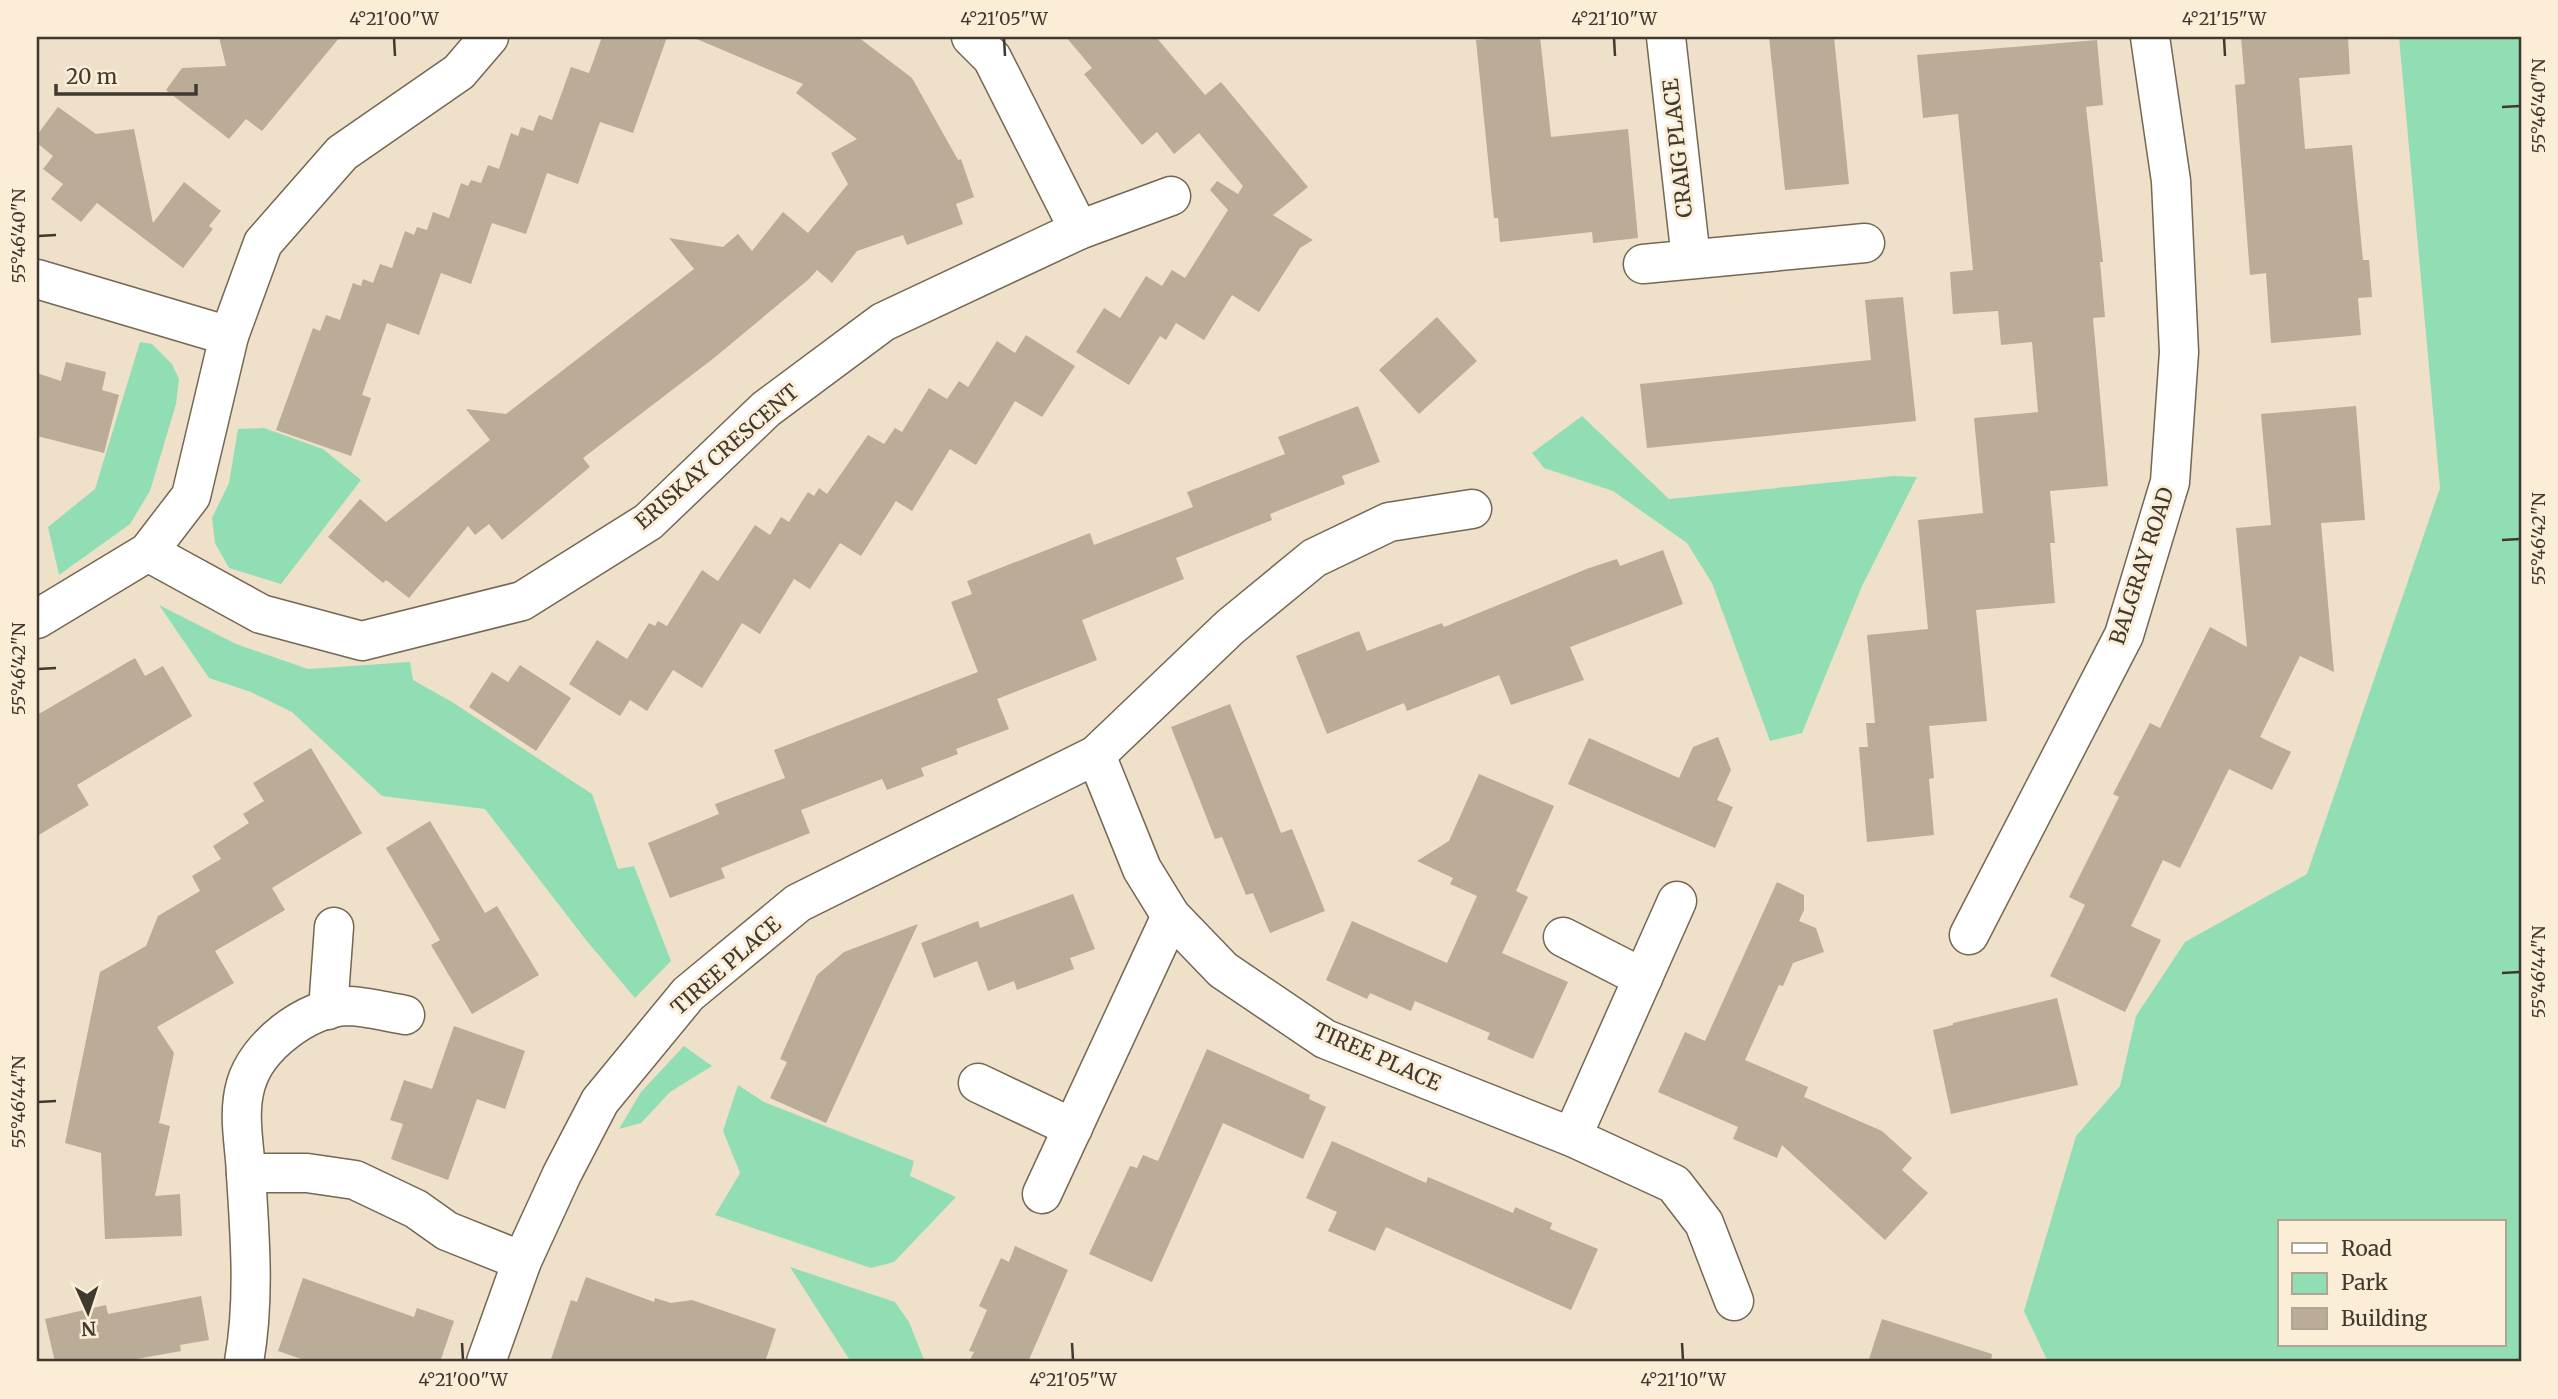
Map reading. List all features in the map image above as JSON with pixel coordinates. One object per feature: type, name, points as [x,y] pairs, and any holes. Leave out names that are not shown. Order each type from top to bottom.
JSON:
[{"type":"street","points":[[37,618],[148,552],[191,496],[229,336],[263,243],[342,153],[459,72],[489,37]]},
{"type":"street","points":[[971,37],[992,58],[1079,230]]},
{"type":"street","name":"CRAIG PLACE","points":[[1666,37],[1691,259]]},
{"type":"street","name":"BALGRAY ROAD","points":[[1969,935],[2124,635],[2170,481],[2179,352],[2171,181],[2150,37]]},
{"type":"street","name":"ERISKAY CRESCENT","points":[[148,552],[261,614],[362,641],[522,601],[648,522],[766,409],[883,322],[1079,230],[1171,196]]},
{"type":"street","points":[[1643,264],[1865,243]]},
{"type":"street","points":[[37,279],[229,336]]},
{"type":"street","name":"TIREE PLACE","points":[[486,1362],[522,1261],[562,1174],[600,1101],[688,994],[798,903],[1096,755],[1230,627],[1314,558],[1389,522],[1472,509]]},
{"type":"street","name":"TIREE PLACE","points":[[1096,755],[1142,869],[1171,916],[1223,970],[1325,1039],[1572,1137],[1674,1184],[1704,1223],[1734,1301]]},
{"type":"street","points":[[1572,1137],[1678,901]]},
{"type":"street","points":[[1042,1194],[1171,916]]},
{"type":"street","points":[[328,1010],[334,927]]},
{"type":"street","points":[[1563,937],[1643,978]]},
{"type":"street","points":[[244,1362],[251,1311],[246,1173],[241,1120],[246,1084],[253,1068],[273,1041],[294,1024],[328,1010],[347,1006],[405,1015]]},
{"type":"street","points":[[978,1083],[1073,1128]]},
{"type":"street","points":[[246,1173],[307,1173],[355,1180],[416,1209],[447,1231],[522,1261]]},
{"type":"green space","points":[[2399,37],[2521,37],[2521,1362],[2048,1362],[2024,1311],[2076,1136],[2120,1086],[2136,1016],[2185,942],[2307,874],[2440,488]]},
{"type":"green space","points":[[140,342],[152,344],[172,364],[179,379],[176,404],[150,491],[130,524],[59,575],[48,527],[95,489]]},
{"type":"green space","points":[[1582,416],[1669,499],[1894,476],[1917,477],[1862,586],[1802,733],[1770,741],[1712,583],[1687,543],[1613,491],[1544,468],[1532,453]]},
{"type":"green space","points":[[264,428],[323,449],[361,480],[281,584],[229,568],[215,543],[212,518],[229,483],[238,429]]},
{"type":"green space","points":[[159,605],[236,644],[308,669],[410,662],[413,680],[452,702],[592,794],[618,869],[634,866],[671,961],[635,998],[586,940],[485,809],[382,796],[292,712],[251,692],[209,678]]},
{"type":"green space","points":[[684,1046],[712,1066],[670,1092],[641,1123],[619,1129],[641,1092]]},
{"type":"green space","points":[[738,1085],[764,1102],[914,1161],[910,1176],[956,1197],[894,1262],[871,1268],[715,1215],[740,1173],[723,1131]]},
{"type":"green space","points":[[790,1267],[895,1302],[909,1322],[925,1362],[851,1362]]},
{"type":"building","points":[[219,37],[340,37],[262,131],[246,119],[229,139],[166,90],[182,68],[226,66]]},
{"type":"building","points":[[602,37],[667,37],[633,133],[600,122],[578,184],[547,173],[526,234],[492,223],[471,284],[441,273],[419,335],[387,323],[362,395],[371,398],[351,456],[276,430],[313,328],[320,331],[326,315],[340,320],[353,283],[361,286],[363,279],[373,283],[380,264],[392,268],[405,231],[414,235],[417,227],[427,230],[433,212],[449,218],[461,183],[468,186],[471,180],[481,183],[488,165],[499,169],[511,133],[518,136],[521,127],[533,131],[539,115],[552,120],[571,67],[589,73]]},
{"type":"building","points":[[692,37],[858,37],[912,78],[958,160],[961,159],[974,197],[956,204],[963,224],[907,245],[903,235],[857,251],[832,283],[817,270],[714,358],[583,458],[590,467],[502,540],[489,524],[475,535],[468,526],[409,598],[386,580],[383,583],[328,537],[360,499],[386,522],[490,440],[466,409],[506,414],[694,269],[669,238],[723,247],[738,234],[752,251],[783,212],[808,233],[848,184],[831,153],[857,139],[796,93],[803,84]]},
{"type":"building","points":[[1066,37],[1156,37],[1205,95],[1221,82],[1308,187],[1273,215],[1313,240],[1300,248],[1259,312],[1232,295],[1204,340],[1176,323],[1166,340],[1160,336],[1129,385],[1076,352],[1104,308],[1120,318],[1146,276],[1162,286],[1172,270],[1185,278],[1228,210],[1210,190],[1217,181],[1238,194],[1243,186],[1199,133],[1174,154],[1157,132],[1142,145],[1084,74],[1092,68]]},
{"type":"building","points":[[1540,37],[1551,137],[1628,129],[1638,238],[1593,243],[1592,232],[1500,242],[1498,218],[1494,218],[1476,40]]},
{"type":"building","points":[[1769,37],[1834,37],[1849,184],[1785,190]]},
{"type":"building","points":[[2241,37],[2348,37],[2350,74],[2299,78],[2305,149],[2352,145],[2363,260],[2369,260],[2372,297],[2358,298],[2361,335],[2271,343],[2266,273],[2250,275],[2235,85],[2245,84]]},
{"type":"building","points":[[2097,40],[2103,105],[2086,107],[2103,262],[2100,262],[2105,317],[2093,318],[2108,486],[2050,491],[2055,543],[2050,543],[2055,603],[1976,610],[1987,721],[1929,726],[1934,778],[1929,779],[1934,835],[1867,842],[1859,747],[1868,747],[1866,723],[1875,723],[1867,635],[1928,629],[1918,520],[1983,513],[1974,418],[2038,412],[2032,342],[2001,345],[1998,311],[1953,314],[1950,272],[1973,270],[1958,114],[1923,118],[1917,55]]},
{"type":"building","points":[[58,107],[96,134],[134,129],[153,223],[184,182],[221,211],[209,226],[213,229],[183,268],[97,203],[81,222],[51,199],[63,184],[43,169],[53,156],[37,143],[37,135]]},
{"type":"building","points":[[1903,297],[1916,421],[1647,448],[1640,384],[1871,360],[1865,300]]},
{"type":"building","points":[[1437,317],[1477,361],[1419,414],[1379,370]]},
{"type":"building","points":[[1026,335],[1075,366],[1042,417],[1015,401],[976,465],[950,449],[912,511],[896,501],[861,556],[840,543],[810,589],[794,579],[760,634],[742,623],[702,688],[673,670],[647,711],[630,700],[620,716],[569,684],[597,640],[627,659],[649,623],[655,626],[658,621],[667,626],[702,570],[718,581],[755,525],[770,535],[781,517],[789,522],[808,492],[814,496],[819,488],[827,494],[868,435],[884,444],[895,428],[902,432],[929,388],[947,399],[959,381],[968,387],[997,341],[1015,353]]},
{"type":"building","points":[[66,362],[106,372],[102,390],[119,395],[104,453],[37,436],[37,373],[61,381]]},
{"type":"building","points":[[1358,406],[1380,462],[1342,476],[1345,484],[1270,514],[1272,520],[1176,558],[1184,579],[1082,620],[1097,660],[997,699],[1009,729],[956,749],[958,754],[921,768],[924,776],[887,790],[882,779],[801,810],[810,833],[721,868],[725,878],[670,898],[648,843],[719,814],[715,804],[785,778],[774,750],[978,672],[951,602],[972,594],[967,581],[1090,533],[1094,545],[1193,507],[1187,492],[1285,454],[1278,437]]},
{"type":"building","points":[[2356,406],[2365,520],[2321,523],[2334,672],[2300,656],[2260,737],[2291,752],[2272,790],[2229,769],[2180,868],[2163,860],[2131,926],[2161,940],[2125,1012],[2050,976],[2085,905],[2069,897],[2119,797],[2113,794],[2150,723],[2160,728],[2210,627],[2247,647],[2236,528],[2271,525],[2261,414]]},
{"type":"building","points":[[1663,550],[1683,604],[1570,647],[1584,680],[1511,705],[1499,675],[1407,711],[1404,703],[1327,734],[1296,656],[1359,631],[1367,651],[1442,623],[1444,627],[1589,568],[1617,559],[1620,566]]},
{"type":"building","points":[[135,658],[145,676],[163,666],[192,716],[77,785],[89,805],[37,836],[37,715]]},
{"type":"building","points":[[520,665],[571,698],[536,751],[469,707],[492,672],[508,682]]},
{"type":"building","points":[[1230,704],[1281,833],[1292,829],[1325,911],[1270,933],[1253,893],[1246,895],[1222,837],[1215,839],[1171,727]]},
{"type":"building","points":[[1718,737],[1731,770],[1717,800],[1733,807],[1715,848],[1568,784],[1589,738],[1679,778],[1693,747]]},
{"type":"building","points":[[311,748],[362,833],[272,888],[285,910],[215,951],[234,983],[157,1027],[174,1053],[159,1123],[170,1126],[155,1196],[180,1194],[182,1236],[105,1239],[101,1153],[65,1143],[100,972],[146,946],[158,916],[200,891],[192,876],[221,859],[213,846],[249,823],[243,814],[264,801],[253,783]]},
{"type":"building","points":[[1479,774],[1554,806],[1516,891],[1528,897],[1502,953],[1568,982],[1533,1059],[1487,1039],[1490,1033],[1415,1001],[1411,1011],[1370,993],[1367,999],[1326,980],[1352,921],[1447,963],[1477,896],[1450,884],[1453,878],[1417,861],[1449,841]]},
{"type":"building","points":[[430,821],[485,913],[497,906],[539,975],[472,1014],[431,945],[440,940],[386,848]]},
{"type":"building","points":[[1777,882],[1804,895],[1804,910],[1799,921],[1816,928],[1824,952],[1793,963],[1783,986],[1779,985],[1745,1060],[1808,1087],[1804,1097],[1882,1131],[1912,1158],[1902,1170],[1928,1193],[1885,1240],[1782,1145],[1777,1158],[1733,1139],[1738,1127],[1658,1092],[1685,1032],[1705,1041]]},
{"type":"building","points":[[1073,894],[1095,949],[1070,958],[1074,969],[1017,990],[1014,981],[988,991],[977,961],[934,978],[921,943],[978,921],[980,928]]},
{"type":"building","points":[[918,924],[826,1123],[770,1098],[787,1062],[780,1059],[817,975],[844,952]]},
{"type":"building","points":[[2057,998],[2078,1085],[1951,1114],[1933,1030]]},
{"type":"building","points":[[454,1026],[525,1051],[505,1109],[477,1099],[448,1180],[391,1159],[403,1124],[390,1120],[404,1080],[432,1089]]},
{"type":"building","points":[[1207,1049],[1310,1095],[1309,1099],[1326,1107],[1303,1159],[1223,1123],[1152,1282],[1089,1254],[1130,1166],[1137,1168],[1143,1155],[1158,1161]]},
{"type":"building","points":[[1332,1141],[1426,1183],[1428,1177],[1513,1213],[1515,1207],[1552,1223],[1550,1229],[1598,1249],[1571,1310],[1386,1227],[1375,1251],[1328,1231],[1337,1212],[1306,1198]]},
{"type":"building","points":[[1015,1246],[1068,1270],[1028,1362],[969,1362],[974,1352],[969,1351],[987,1310],[979,1306],[1001,1258],[1009,1262]]},
{"type":"building","points":[[586,1277],[654,1302],[655,1298],[671,1303],[692,1300],[776,1329],[765,1362],[550,1362],[571,1300],[577,1302]]},
{"type":"building","points":[[303,1278],[414,1317],[417,1308],[454,1321],[440,1362],[310,1362],[278,1351]]},
{"type":"building","points":[[201,1296],[209,1340],[180,1345],[181,1351],[120,1362],[55,1362],[45,1319],[106,1305],[108,1314]]},
{"type":"building","points":[[1882,1319],[1992,1354],[1991,1362],[1868,1362]]}]
